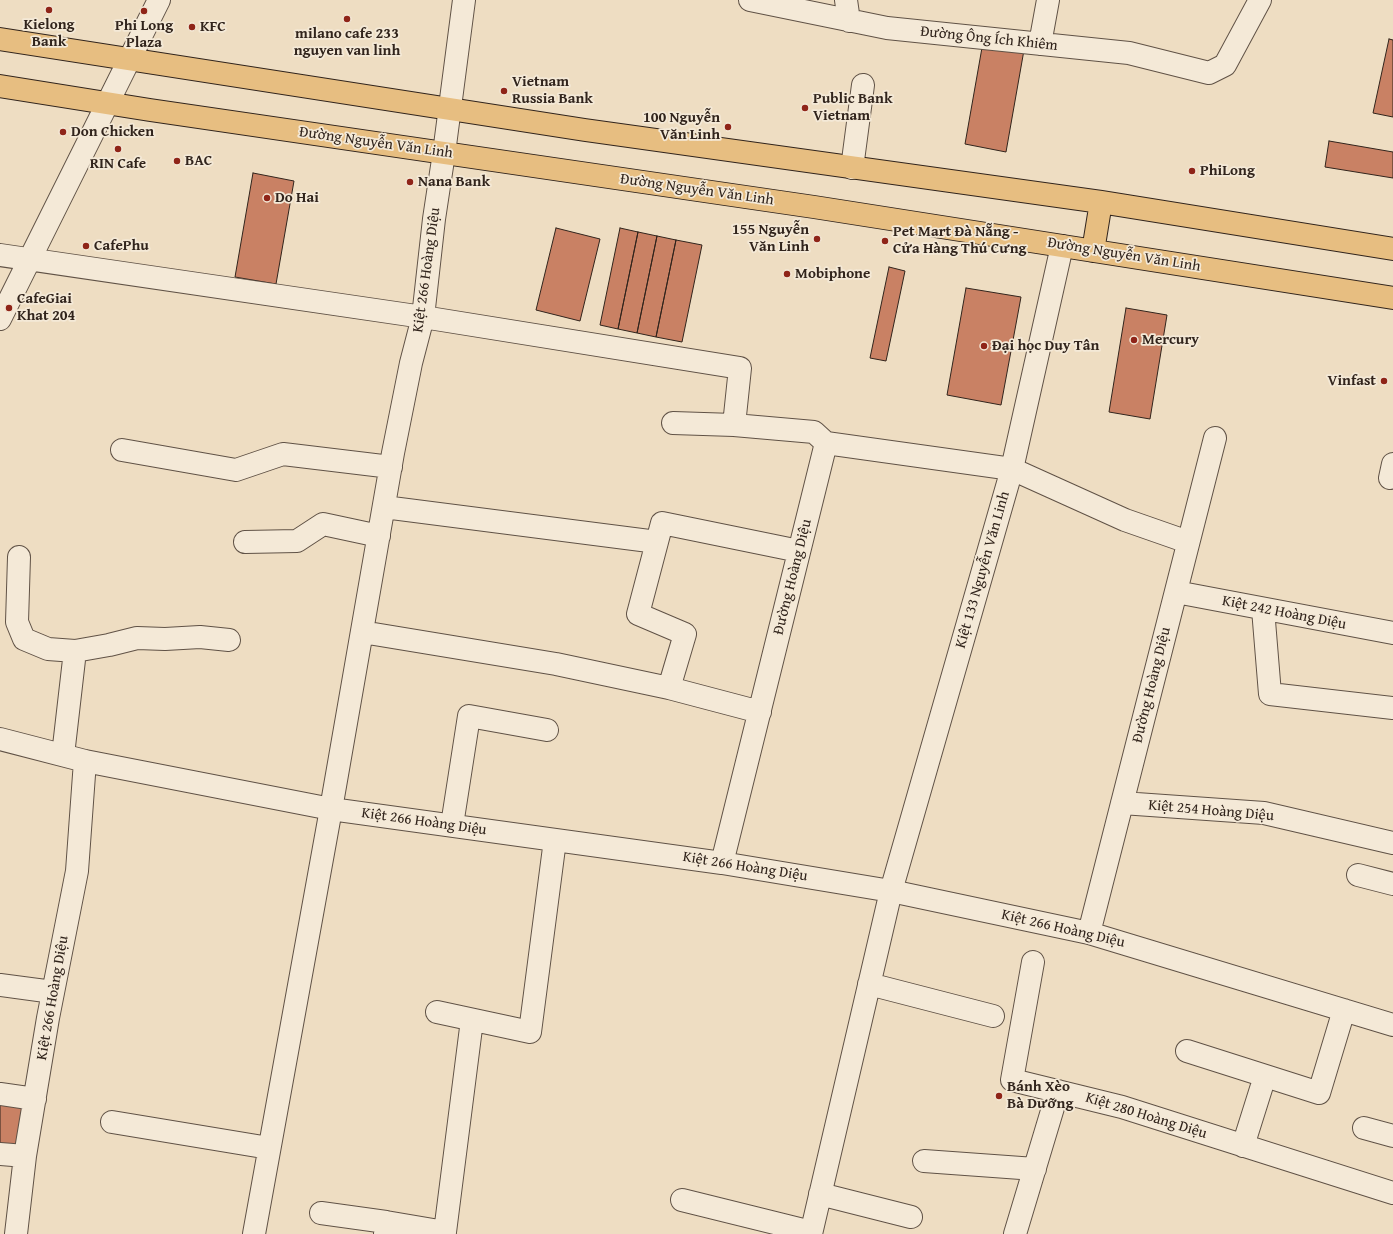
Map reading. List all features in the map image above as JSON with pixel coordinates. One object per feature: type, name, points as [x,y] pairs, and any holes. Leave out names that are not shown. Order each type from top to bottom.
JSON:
[{"type":"main road","points":[[0,39],[585,130],[1101,202],[1393,249]]},
{"type":"main road","name":"Đường Nguyễn Văn Linh","points":[[0,86],[814,207],[1393,298]]},
{"type":"main road","points":[[1093,251],[1101,202]]},
{"type":"street","points":[[0,319],[159,0]]},
{"type":"street","name":"Kiệt 266 Hoàng Diệu","points":[[254,1234],[391,468],[411,363],[423,317],[434,218],[464,0]]},
{"type":"street","name":"Đường Ông Ích Khiêm","points":[[750,0],[847,10],[887,28],[1129,53],[1209,74],[1225,65],[1260,0]]},
{"type":"street","points":[[1040,44],[1048,0]]},
{"type":"street","points":[[852,168],[863,85]]},
{"type":"street","name":"Kiệt 133 Nguyễn Văn Linh","points":[[811,1233],[891,891],[1012,469],[1062,246]]},
{"type":"street","points":[[0,255],[423,317],[740,368],[734,425]]},
{"type":"street","points":[[673,423],[734,425],[814,432],[826,444],[1012,469],[1125,520],[1188,542]]},
{"type":"street","name":"Đường Hoàng Diệu","points":[[1089,933],[1214,438]]},
{"type":"street","name":"Đường Hoàng Diệu","points":[[722,863],[826,444]]},
{"type":"street","points":[[122,450],[236,470],[283,454],[391,468]]},
{"type":"street","points":[[384,507],[657,542]]},
{"type":"street","points":[[669,688],[685,634],[638,614],[662,523],[799,551]]},
{"type":"street","points":[[245,542],[296,541],[323,524],[379,536]]},
{"type":"street","points":[[19,557],[17,622],[24,639],[48,649],[75,651],[137,638],[165,639],[200,637],[229,640]]},
{"type":"street","name":"Kiệt 242 Hoàng Diệu","points":[[1176,592],[1393,633]]},
{"type":"street","points":[[1263,609],[1270,694],[1393,708]]},
{"type":"street","points":[[362,632],[556,664],[669,688],[760,712]]},
{"type":"street","points":[[63,755],[75,651]]},
{"type":"street","points":[[452,825],[469,716],[547,730]]},
{"type":"street","name":"Kiệt 266 Hoàng Diệu","points":[[0,739],[85,761],[331,809],[722,863],[891,891],[1089,933],[1393,1025]]},
{"type":"street","name":"Kiệt 266 Hoàng Diệu","points":[[16,1234],[25,1156],[53,992],[77,871],[85,761]]},
{"type":"street","name":"Kiệt 254 Hoàng Diệu","points":[[1122,804],[1264,813],[1393,843]]},
{"type":"street","points":[[437,1012],[530,1032],[555,840]]},
{"type":"street","points":[[1358,875],[1393,884]]},
{"type":"street","name":"Kiệt 280 Hoàng Diệu","points":[[1033,962],[1012,1080],[1122,1107],[1393,1193]]},
{"type":"street","points":[[869,984],[993,1016]]},
{"type":"street","points":[[0,985],[53,992]]},
{"type":"street","points":[[1188,1051],[1319,1093],[1344,1010]]},
{"type":"street","points":[[321,1213],[386,1228],[446,1232],[472,1020]]},
{"type":"street","points":[[1244,1146],[1265,1076]]},
{"type":"street","points":[[1015,1234],[1058,1091]]},
{"type":"street","points":[[0,1094],[35,1099]]},
{"type":"street","points":[[112,1122],[269,1148]]},
{"type":"street","points":[[1364,1128],[1393,1136]]},
{"type":"street","points":[[0,1154],[25,1156]]},
{"type":"street","points":[[924,1161],[1035,1169]]},
{"type":"street","points":[[820,1194],[911,1217]]},
{"type":"street","points":[[682,1200],[811,1233]]},
{"type":"building","points":[[1389,39],[1393,40],[1393,117],[1373,113]]},
{"type":"building","points":[[983,42],[1024,50],[1006,152],[965,144]]},
{"type":"building","points":[[1329,141],[1393,152],[1393,178],[1325,167]]},
{"type":"building","points":[[253,173],[294,181],[276,284],[235,277]]},
{"type":"building","points":[[556,228],[600,239],[580,321],[536,310]]},
{"type":"building","points":[[620,228],[638,232],[618,329],[600,325]]},
{"type":"building","points":[[638,232],[657,236],[637,333],[618,329]]},
{"type":"building","points":[[657,236],[676,240],[656,337],[637,333]]},
{"type":"building","points":[[676,240],[702,245],[682,342],[656,337]]},
{"type":"building","points":[[889,267],[905,271],[886,361],[870,358]]},
{"type":"building","name":"Đại học Duy Tân","points":[[966,288],[1021,297],[1001,405],[947,395]]},
{"type":"building","points":[[1126,308],[1167,315],[1150,419],[1109,412]]},
{"type":"building","points":[[0,1101],[25,1105],[15,1150],[0,1148]]},
{"type":"place","name":"Kielong Bank","points":[[49,10]]},
{"type":"place","name":"Phi Long Plaza","points":[[144,11]]},
{"type":"place","name":"milano cafe 233 nguyen van linh","points":[[347,19]]},
{"type":"place","name":"KFC","points":[[192,27]]},
{"type":"place","name":"Vietnam Russia Bank","points":[[504,91]]},
{"type":"place","name":"Public Bank Vietnam","points":[[805,108]]},
{"type":"place","name":"100 Nguyễn Văn Linh","points":[[728,127]]},
{"type":"place","name":"Don Chicken","points":[[63,132]]},
{"type":"place","name":"RIN Cafe","points":[[118,149]]},
{"type":"place","name":"BAC","points":[[177,161]]},
{"type":"place","name":"PhiLong","points":[[1192,171]]},
{"type":"place","name":"Nana Bank","points":[[410,182]]},
{"type":"place","name":"Do Hai","points":[[267,198]]},
{"type":"place","name":"155 Nguyễn Văn Linh","points":[[817,239]]},
{"type":"place","name":"Pet Mart Đà Nẵng - Cửa Hàng Thú Cưng","points":[[885,241]]},
{"type":"place","name":"CafePhu","points":[[86,246]]},
{"type":"place","name":"Mobiphone","points":[[787,274]]},
{"type":"place","name":"CafeGiai Khat 204","points":[[9,308]]},
{"type":"place","name":"Mercury","points":[[1134,340]]},
{"type":"place","name":"Đại học Duy Tân","points":[[984,346]]},
{"type":"place","name":"Vinfast","points":[[1384,381]]},
{"type":"place","name":"Bánh Xèo Bà Dưỡng","points":[[999,1096]]}]
